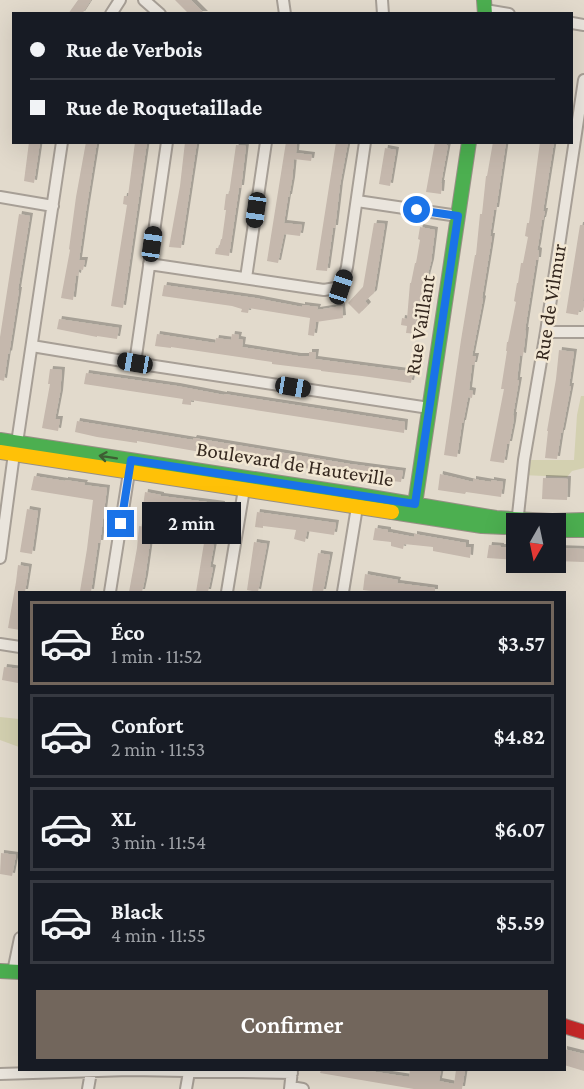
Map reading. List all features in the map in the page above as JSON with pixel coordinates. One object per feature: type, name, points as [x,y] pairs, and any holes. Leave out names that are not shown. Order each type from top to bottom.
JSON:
[{"type":"street","points":[[144,0],[158,12]]},
{"type":"street","points":[[485,8],[501,12]]},
{"type":"street","name":"Rue de Vilmur","points":[[518,513],[524,460],[580,128],[584,80]]},
{"type":"street","points":[[0,558],[62,144]]},
{"type":"street","points":[[135,363],[167,144]]},
{"type":"street","points":[[246,278],[266,144]]},
{"type":"street","points":[[149,264],[324,290],[341,287],[347,267],[365,144]]},
{"type":"street","name":"Rue Vaillant","points":[[414,509],[469,144]]},
{"type":"street","points":[[0,197],[53,206]]},
{"type":"street","points":[[357,201],[458,216]]},
{"type":"street","points":[[546,332],[584,332]]},
{"type":"street","points":[[32,346],[429,408]]},
{"type":"street","name":"Boulevard de Hauteville","points":[[0,440],[16,448],[244,484],[506,521]]},
{"type":"street","name":"Boulevard de Hauteville","points":[[0,452],[16,448]]},
{"type":"street","points":[[110,591],[130,466]]},
{"type":"street","points":[[227,591],[244,484]]},
{"type":"street","points":[[343,591],[358,500]]},
{"type":"street","name":"Boulevard de Hauteville","points":[[566,521],[584,520]]},
{"type":"street","points":[[566,530],[584,530]]},
{"type":"street","points":[[0,644],[18,648]]},
{"type":"street","points":[[11,972],[18,946]]},
{"type":"street","points":[[566,1027],[584,1032]]},
{"type":"street","points":[[0,1074],[110,1071]]},
{"type":"street","points":[[160,1071],[292,1071],[291,1088],[303,1089]]},
{"type":"street","points":[[88,1089],[91,1072]]},
{"type":"street","points":[[186,1089],[189,1072]]},
{"type":"shaded area","points":[[581,396],[584,396],[584,468],[572,471],[567,477],[522,475],[524,460],[574,460],[577,415]]},
{"type":"shaded area","points":[[0,717],[18,719],[18,747],[0,740]]},
{"type":"building","points":[[78,0],[91,0],[83,12],[69,12]]},
{"type":"building","points":[[175,0],[191,0],[203,12],[187,12]]},
{"type":"building","points":[[29,144],[40,144],[34,183],[24,181]]},
{"type":"building","points":[[86,144],[97,144],[79,260],[85,260],[83,270],[79,269],[78,276],[76,275],[73,300],[61,298],[70,250]]},
{"type":"building","points":[[135,144],[147,144],[123,308],[111,306],[127,205],[123,204],[124,196],[128,196]]},
{"type":"building","points":[[185,144],[197,144],[181,248],[169,247]]},
{"type":"building","points":[[286,144],[297,144],[296,153],[312,155],[311,161],[294,159],[284,223],[302,225],[300,236],[284,234],[278,263],[267,261]]},
{"type":"building","points":[[336,144],[348,144],[327,271],[316,270]]},
{"type":"building","points":[[435,144],[446,144],[441,194],[426,192]]},
{"type":"building","points":[[493,144],[506,144],[490,236],[492,236],[483,299],[472,356],[476,356],[474,365],[472,365],[469,390],[473,391],[472,398],[468,397],[457,457],[444,455]]},
{"type":"building","points":[[540,144],[554,144],[523,356],[520,355],[513,424],[504,463],[490,461],[504,389],[501,389],[507,342],[528,237],[525,236],[527,223],[529,223]]},
{"type":"building","points":[[236,145],[246,146],[229,256],[215,254],[222,239],[226,194],[229,194]]},
{"type":"building","points":[[385,148],[396,150],[390,186],[379,184]]},
{"type":"building","points":[[19,214],[30,216],[4,381],[0,380],[0,337]]},
{"type":"building","points":[[374,223],[385,224],[374,293],[365,301],[368,305],[359,314],[348,303],[363,287]]},
{"type":"building","points":[[580,225],[584,225],[584,305],[583,311],[579,310],[578,315],[566,313]]},
{"type":"building","points":[[420,227],[435,230],[431,262],[423,293],[420,334],[406,333],[407,326],[401,325],[402,318],[407,319],[410,283],[416,263]]},
{"type":"building","points":[[164,285],[302,307],[302,305],[318,307],[317,310],[342,306],[343,318],[316,322],[314,336],[308,335],[310,318],[249,308],[248,313],[241,312],[242,309],[232,306],[162,296]]},
{"type":"building","points":[[59,319],[119,328],[117,339],[57,329]]},
{"type":"building","points":[[157,334],[215,343],[216,338],[231,340],[232,334],[239,335],[238,339],[243,340],[242,347],[298,356],[309,356],[309,352],[316,352],[315,359],[413,372],[411,383],[272,364],[272,362],[155,346]]},
{"type":"building","points":[[559,350],[574,352],[569,386],[571,386],[557,459],[545,458]]},
{"type":"building","points":[[50,369],[62,370],[55,419],[60,419],[58,431],[42,428],[50,384],[48,384]]},
{"type":"building","points":[[86,373],[405,422],[404,433],[191,400],[191,405],[182,404],[183,399],[84,384]]},
{"type":"building","points":[[77,421],[403,471],[401,482],[356,477],[332,471],[97,437],[75,432]]},
{"type":"building","points":[[440,474],[473,482],[473,479],[503,482],[501,497],[438,490]]},
{"type":"building","points":[[34,476],[107,488],[91,591],[80,591],[93,500],[31,490]]},
{"type":"building","points":[[543,478],[568,479],[567,500],[542,499]]},
{"type":"building","points":[[145,492],[222,504],[220,519],[186,513],[186,517],[176,516],[177,511],[143,506]]},
{"type":"building","points":[[27,509],[38,511],[32,554],[20,552]]},
{"type":"building","points":[[257,512],[336,523],[334,535],[307,531],[305,542],[294,539],[296,530],[255,527]]},
{"type":"building","points":[[139,526],[152,528],[142,591],[129,591]]},
{"type":"building","points":[[375,528],[414,537],[414,534],[466,543],[466,547],[471,547],[470,558],[433,551],[433,547],[404,544],[403,549],[391,546],[391,542],[373,540]]},
{"type":"building","points":[[254,542],[267,544],[258,591],[247,590]]},
{"type":"building","points":[[204,543],[214,545],[210,567],[213,568],[208,591],[196,591]]},
{"type":"building","points":[[489,545],[506,547],[506,559],[487,558]]},
{"type":"building","points":[[566,548],[584,549],[584,562],[566,561]]},
{"type":"building","points":[[318,553],[330,555],[323,591],[312,591]]},
{"type":"building","points":[[18,565],[29,567],[25,591],[18,591],[18,630],[8,628]]},
{"type":"building","points":[[365,574],[398,580],[397,583],[435,588],[435,591],[363,590]]},
{"type":"building","points":[[4,667],[18,669],[18,683],[2,680]]},
{"type":"building","points":[[1,853],[16,855],[12,876],[0,874]]},
{"type":"building","points":[[566,1050],[584,1054],[584,1071],[566,1066]]},
{"type":"building","points":[[321,1071],[370,1071],[409,1077],[410,1071],[441,1071],[439,1081],[454,1084],[456,1071],[465,1071],[462,1089],[414,1089],[320,1073]]},
{"type":"traffic: fast","points":[[484,0],[485,12]]},
{"type":"traffic: fast","points":[[414,511],[469,144]]},
{"type":"traffic: fast","points":[[0,440],[496,518],[584,520]]},
{"type":"traffic: fast","points":[[392,512],[482,526],[505,527]]},
{"type":"traffic: fast","points":[[566,530],[584,530]]},
{"type":"traffic: fast","points":[[0,971],[18,972]]},
{"type":"traffic: slow","points":[[0,452],[392,512]]},
{"type":"traffic: jam","points":[[566,1027],[584,1032]]},
{"type":"route","points":[[121,524],[131,460],[415,504],[458,216],[417,210]]}]
